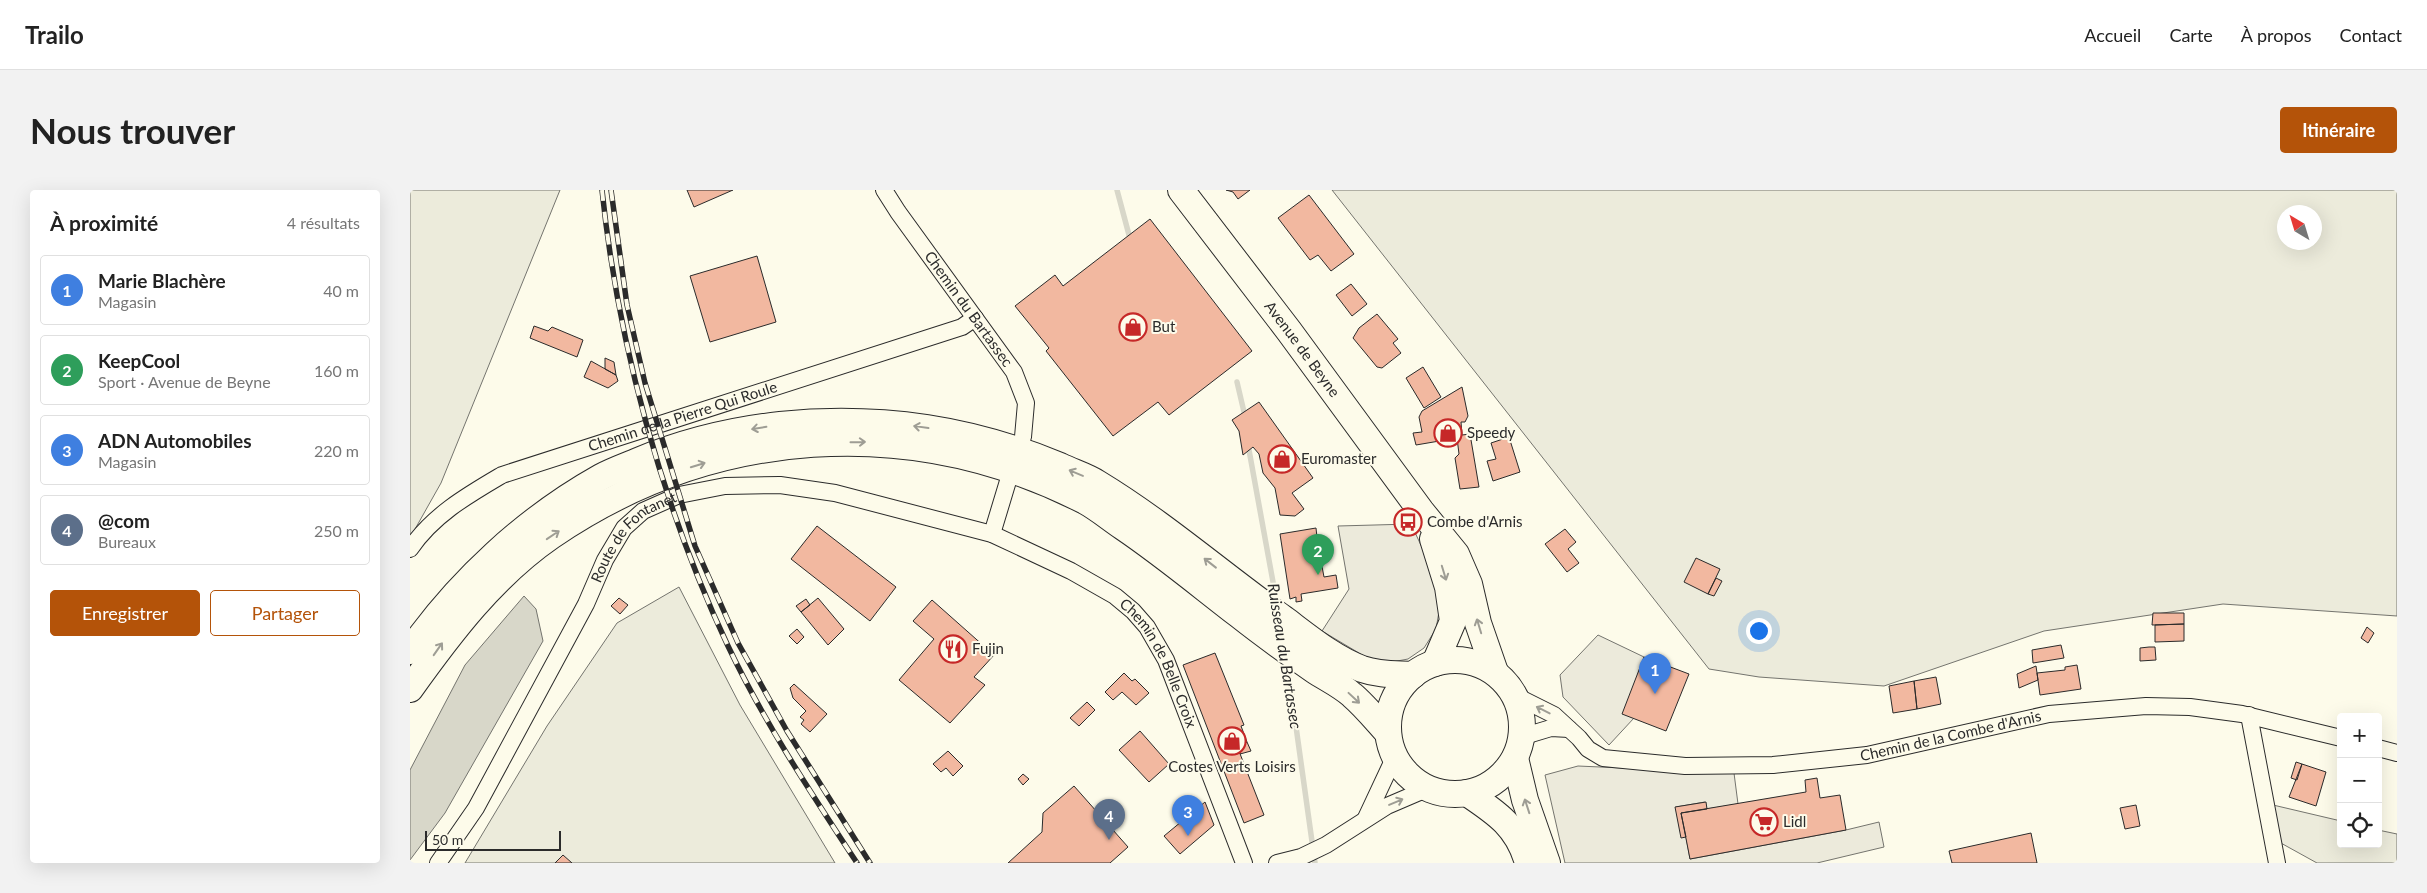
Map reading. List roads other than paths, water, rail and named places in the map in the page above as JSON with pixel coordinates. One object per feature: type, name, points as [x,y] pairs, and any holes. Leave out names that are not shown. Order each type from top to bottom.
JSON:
[{"type":"main road","name":"Avenue de Beyne","points":[[1181,190],[1289,331],[1421,511],[1456,554],[1469,584],[1478,623],[1494,672]]},
{"type":"main road","points":[[410,651],[431,621],[483,565],[535,520],[602,477],[676,447],[722,434],[800,422],[883,422],[966,434],[1037,456],[1094,481],[1170,532],[1245,605]]},
{"type":"main road","points":[[410,689],[456,626],[499,580],[549,537],[616,496],[678,471],[731,455],[800,444],[880,442],[961,456],[1029,477],[1086,502],[1245,605],[1321,661],[1392,744],[1403,769],[1428,788],[1448,793],[1467,793],[1486,786],[1503,774],[1518,748]]},
{"type":"main road","name":"Avenue de Beyne","points":[[1421,511],[1448,586],[1452,621],[1424,669]]},
{"type":"main road","points":[[1321,661],[1380,674],[1424,669],[1456,659],[1476,663],[1494,672],[1506,682],[1520,708],[1518,748],[1525,800],[1547,863]]},
{"type":"main road","points":[[1392,744],[1390,711],[1398,691],[1424,669]]},
{"type":"main road","points":[[1467,793],[1502,817],[1523,846],[1528,863]]},
{"type":"street","name":"Chemin du Bartassec","points":[[884,190],[1014,372],[1026,403],[1023,437]]},
{"type":"street","name":"Chemin de la Pierre Qui Roule","points":[[410,549],[418,538],[451,506],[502,474],[962,327],[975,318]]},
{"type":"street","points":[[992,534],[1008,481]]},
{"type":"street","name":"Route de Fontanet","points":[[438,863],[476,808],[586,604],[605,560],[624,528],[644,511],[679,495],[725,486],[780,485],[835,494],[992,534]]},
{"type":"street","name":"Chemin de Belle Croix","points":[[992,534],[1071,571],[1115,596],[1133,611],[1147,627],[1166,660],[1244,863]]},
{"type":"street","name":"Chemin de la Combe d'Arnis","points":[[1514,694],[1554,715],[1588,749],[1603,758],[1695,766],[1773,764],[1867,755],[2049,714],[2146,706],[2190,707],[2249,715],[2337,737]]},
{"type":"street","points":[[2249,715],[2277,863]]},
{"type":"street","points":[[1518,748],[1551,728],[1569,729]]},
{"type":"street","points":[[1366,818],[1392,744]]},
{"type":"street","points":[[2382,749],[2397,753]]},
{"type":"street","points":[[1277,863],[1301,857],[1326,845],[1387,806],[1428,788]]},
{"type":"waterway","name":"Ruisseau du Bartassec","points":[[1117,190],[1129,235]]},
{"type":"waterway","name":"Ruisseau du Bartassec","points":[[1237,382],[1244,412]]},
{"type":"waterway","name":"Ruisseau du Bartassec","points":[[1249,450],[1277,604]]},
{"type":"waterway","name":"Ruisseau du Bartassec","points":[[1287,662],[1315,863]]},
{"type":"railway","points":[[602,190],[609,248],[631,365],[663,481],[704,593],[728,646],[757,702],[805,784],[857,863]]},
{"type":"railway","points":[[611,190],[627,305],[645,383],[695,546],[738,643],[787,731],[870,863]]},
{"type":"place","name":"But","points":[[1133,327]]},
{"type":"place","name":"Speedy","points":[[1448,433]]},
{"type":"place","name":"Euromaster","points":[[1282,459]]},
{"type":"place","name":"Combe d'Arnis","points":[[1408,522]]},
{"type":"place","name":"KeepCool","points":[[1318,575]]},
{"type":"place","name":"Fujin","points":[[953,649]]},
{"type":"place","name":"Marie Blachère","points":[[1655,694]]},
{"type":"place","name":"Costes Verts Loisirs","points":[[1232,741]]},
{"type":"place","name":"Lidl","points":[[1764,822]]},
{"type":"place","name":"ADN Automobiles","points":[[1188,836]]},
{"type":"place","name":"@com","points":[[1109,840]]}]
